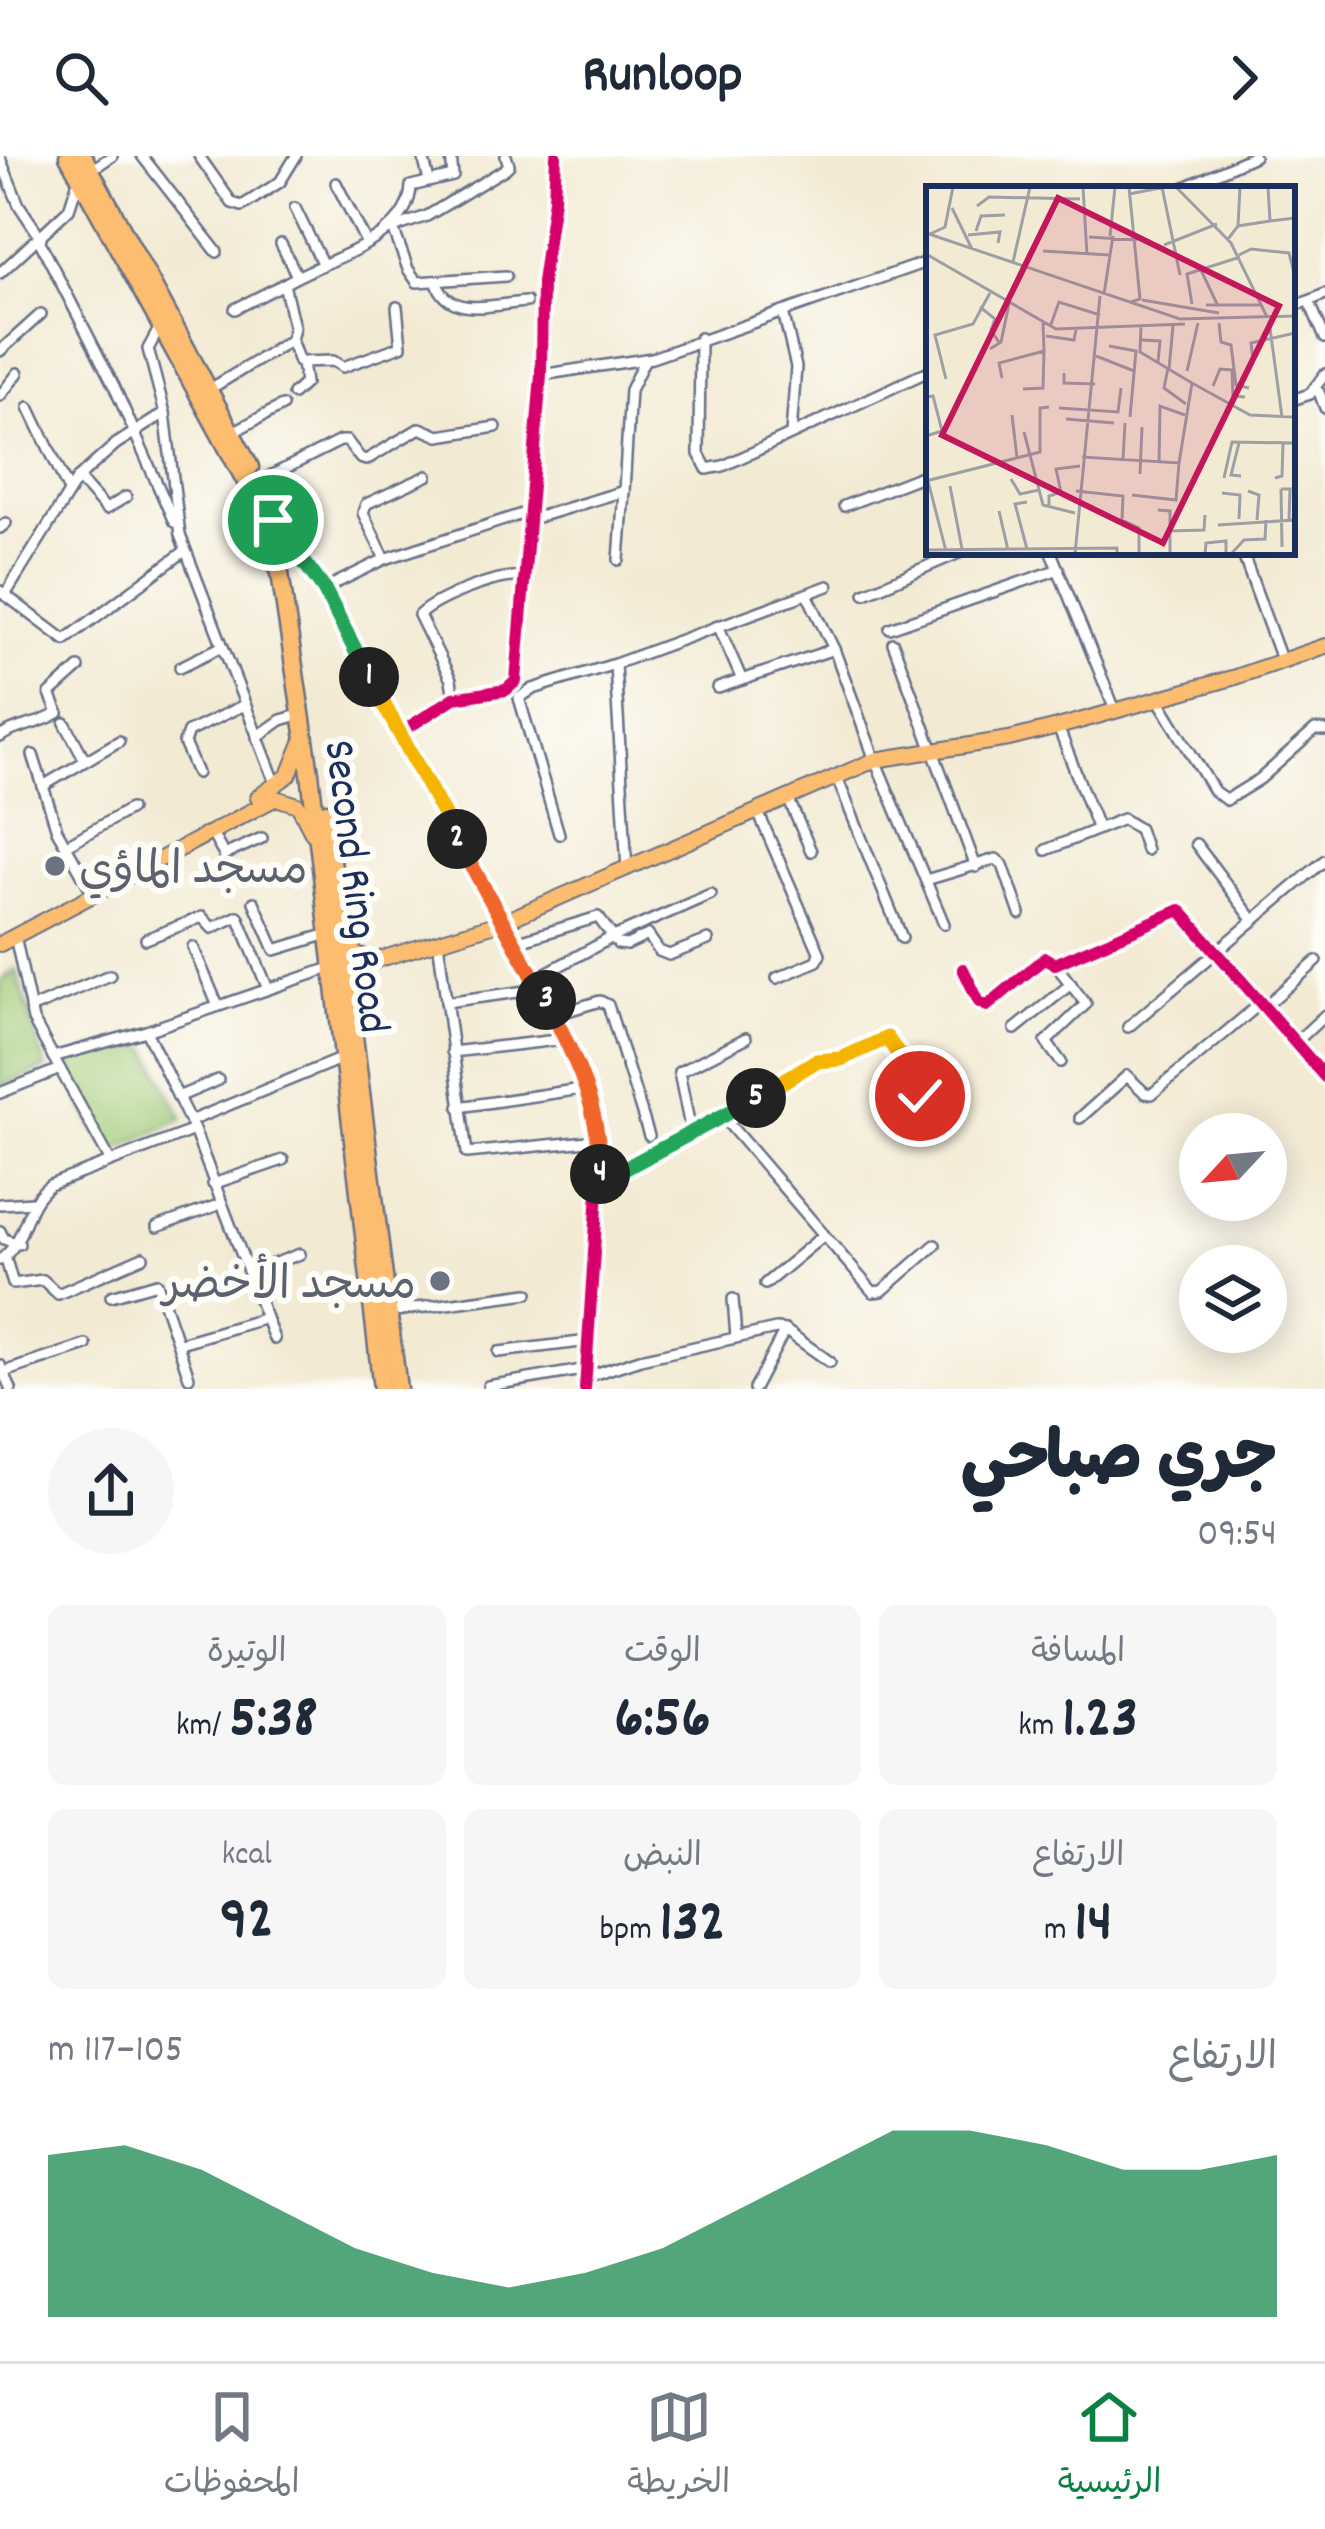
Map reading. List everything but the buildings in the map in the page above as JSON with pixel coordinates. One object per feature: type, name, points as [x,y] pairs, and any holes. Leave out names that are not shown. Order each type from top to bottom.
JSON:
[{"type":"highway","name":"Second Ring Road","points":[[77,163],[160,328],[248,484],[266,528],[287,608],[370,1226]]},
{"type":"highway","name":"Second Ring Road","points":[[77,163],[210,389],[258,482],[289,569],[302,633],[349,984],[382,1389]]},
{"type":"highway","name":"Second Ring Road","points":[[374,1262],[388,1312],[398,1389]]},
{"type":"main road","points":[[349,984],[358,968],[376,960],[506,921],[875,760],[1058,727],[1325,646]]},
{"type":"main road","points":[[5,939],[277,787],[295,766],[303,723]]},
{"type":"main road","points":[[39,919],[276,798],[303,811],[320,856]]},
{"type":"main road","points":[[337,895],[353,952],[376,960]]},
{"type":"street","points":[[0,273],[68,209],[77,163],[112,156]]},
{"type":"street","points":[[142,156],[217,253]]},
{"type":"street","points":[[199,156],[232,202],[242,206],[280,182],[296,156]]},
{"type":"street","points":[[423,156],[429,181]]},
{"type":"street","points":[[393,228],[411,202],[411,186],[453,176],[451,156]]},
{"type":"street","points":[[235,309],[393,228],[427,216],[507,168],[506,156]]},
{"type":"street","points":[[398,734],[454,698],[506,690],[516,682],[541,375],[542,282],[556,156]]},
{"type":"street","points":[[1203,185],[1254,156]]},
{"type":"street","points":[[0,158],[19,205],[134,431],[277,787]]},
{"type":"street","points":[[336,183],[366,242]]},
{"type":"street","points":[[295,208],[322,263]]},
{"type":"street","points":[[68,209],[99,212]]},
{"type":"street","points":[[393,228],[413,279],[506,276]]},
{"type":"street","points":[[281,244],[297,276]]},
{"type":"street","points":[[541,375],[645,359],[926,263]]},
{"type":"street","points":[[436,281],[443,298],[454,306],[526,302]]},
{"type":"street","points":[[284,284],[294,327],[291,340],[305,383],[293,394]]},
{"type":"street","points":[[1295,305],[1325,294]]},
{"type":"street","points":[[1310,301],[1325,338]]},
{"type":"street","points":[[302,363],[333,361],[344,367],[399,348],[397,307]]},
{"type":"street","points":[[784,312],[796,367],[791,434]]},
{"type":"street","points":[[0,351],[41,314]]},
{"type":"street","points":[[160,328],[148,350],[165,413],[180,536]]},
{"type":"street","points":[[700,338],[699,454],[703,467],[714,470],[926,372]]},
{"type":"street","points":[[210,389],[291,340]]},
{"type":"street","points":[[619,560],[630,391],[645,359]]},
{"type":"street","points":[[0,396],[18,374]]},
{"type":"street","points":[[1325,374],[1318,392],[1325,408]]},
{"type":"street","points":[[232,432],[282,406]]},
{"type":"street","points":[[29,407],[69,491]]},
{"type":"street","points":[[165,413],[134,431],[78,478],[3,593],[65,640],[185,551]]},
{"type":"street","points":[[258,482],[340,441],[366,460],[420,428],[440,436],[496,427]]},
{"type":"street","points":[[844,506],[926,474]]},
{"type":"street","points":[[385,560],[363,514],[366,504],[428,476]]},
{"type":"street","points":[[78,478],[106,509],[126,497]]},
{"type":"street","points":[[324,589],[385,560],[624,491]]},
{"type":"street","points":[[273,520],[324,589],[398,734],[506,921],[588,1088],[600,1182],[587,1378]]},
{"type":"street","points":[[865,593],[954,555]]},
{"type":"street","points":[[1052,555],[1115,710]]},
{"type":"street","points":[[1243,555],[1282,662]]},
{"type":"street","points":[[890,628],[1058,569]]},
{"type":"street","points":[[454,698],[452,680],[419,615],[434,604],[502,577],[522,577]]},
{"type":"street","points":[[559,834],[518,698],[532,689],[615,664],[828,586]]},
{"type":"street","points":[[807,594],[835,649],[875,760],[944,924]]},
{"type":"street","points":[[718,625],[742,680]]},
{"type":"street","points":[[893,643],[976,867]]},
{"type":"street","points":[[180,668],[221,647]]},
{"type":"street","points":[[718,688],[835,649]]},
{"type":"street","points":[[615,664],[627,870]]},
{"type":"street","points":[[0,737],[17,727],[37,726],[58,713],[50,694],[80,668]]},
{"type":"street","points":[[1158,699],[1214,791],[1226,800],[1260,779],[1315,730],[1325,730]]},
{"type":"street","points":[[197,772],[185,736],[244,705]]},
{"type":"street","points":[[257,737],[281,720],[303,723]]},
{"type":"street","points":[[64,723],[85,760]]},
{"type":"street","points":[[1058,727],[1097,827]]},
{"type":"street","points":[[44,786],[119,741]]},
{"type":"street","points":[[33,755],[50,814],[90,888]]},
{"type":"street","points":[[836,778],[902,938]]},
{"type":"street","points":[[788,798],[811,851]]},
{"type":"street","points":[[67,845],[130,808]]},
{"type":"street","points":[[758,812],[820,954],[817,961],[777,978]]},
{"type":"street","points":[[1046,850],[1123,819],[1142,834],[1146,850]]},
{"type":"street","points":[[211,832],[224,855],[262,838]]},
{"type":"street","points":[[1196,844],[1254,921]]},
{"type":"street","points":[[1128,1027],[1325,860]]},
{"type":"street","points":[[926,880],[1000,861],[1020,914]]},
{"type":"street","points":[[446,1002],[538,984],[610,938],[711,894]]},
{"type":"street","points":[[254,902],[275,950],[328,934]]},
{"type":"street","points":[[1054,964],[1178,910],[1325,1077]]},
{"type":"street","points":[[146,939],[202,917],[212,928],[239,917],[268,989]]},
{"type":"street","points":[[515,942],[598,917],[610,938],[623,946],[648,935],[669,956],[708,940]]},
{"type":"street","points":[[5,939],[29,1010],[110,1160]]},
{"type":"street","points":[[438,941],[465,1150],[470,1155],[598,1140]]},
{"type":"street","points":[[193,947],[218,1006]]},
{"type":"street","points":[[963,969],[979,1002],[987,1006],[1048,958],[1085,1006],[1046,1042],[1061,1062]]},
{"type":"street","points":[[1080,1118],[1127,1076],[1147,1095],[1152,1094],[1317,961]]},
{"type":"street","points":[[53,1057],[146,1031],[333,967]]},
{"type":"street","points":[[29,1010],[110,975]]},
{"type":"street","points":[[1015,1029],[1071,984]]},
{"type":"street","points":[[554,1015],[600,1001],[608,1004],[649,1136]]},
{"type":"street","points":[[1295,1043],[1325,1016]]},
{"type":"street","points":[[146,1031],[192,1126],[274,1339]]},
{"type":"street","points":[[691,1132],[679,1072],[746,1038]]},
{"type":"street","points":[[600,1182],[816,1061],[841,1059],[887,1038],[916,1079],[924,1110],[936,1125]]},
{"type":"street","points":[[452,1052],[566,1040]]},
{"type":"street","points":[[143,1258],[58,1294],[43,1280],[13,1284],[3,1258],[19,1244],[33,1202],[50,1185],[346,1057]]},
{"type":"street","points":[[0,1093],[60,1070]]},
{"type":"street","points":[[178,1097],[218,1080]]},
{"type":"street","points":[[459,1107],[588,1088]]},
{"type":"street","points":[[722,1116],[875,1293],[935,1245]]},
{"type":"street","points":[[213,1184],[283,1160]]},
{"type":"street","points":[[0,1204],[33,1202]]},
{"type":"street","points":[[157,1227],[221,1204]]},
{"type":"street","points":[[0,1231],[4,1239],[19,1244]]},
{"type":"street","points":[[765,1284],[824,1235]]},
{"type":"street","points":[[249,1273],[300,1254]]},
{"type":"street","points":[[111,1297],[156,1282],[189,1377]]},
{"type":"street","points":[[388,1312],[528,1293]]},
{"type":"street","points":[[733,1299],[736,1336]]},
{"type":"street","points":[[180,1343],[266,1318]]},
{"type":"street","points":[[754,1389],[785,1330]]},
{"type":"street","points":[[488,1386],[587,1378],[640,1359],[736,1336],[785,1330],[830,1362]]},
{"type":"street","points":[[499,1352],[589,1340]]},
{"type":"street","points":[[4,1379],[86,1346]]},
{"type":"green space","points":[[16,969],[46,1068],[0,1086],[0,982]]},
{"type":"green space","points":[[136,1040],[148,1049],[183,1118],[114,1151],[92,1123],[69,1066],[74,1055]]},
{"type":"cycle path","points":[[398,734],[454,698],[506,690],[516,681],[541,375],[542,282],[556,156]]},
{"type":"cycle path","points":[[273,520],[324,589],[410,759],[505,921],[588,1088],[600,1161],[585,1389]]},
{"type":"cycle path","points":[[963,969],[979,1002],[987,1006],[1045,958],[1055,964],[1180,910],[1325,1077]]},
{"type":"place","name":"مسجد الماؤي","points":[[55,866]]},
{"type":"place","name":"مسجد الأخضر","points":[[440,1281]]},
{"type":"route","points":[[273,520],[324,589],[410,759],[506,921],[574,1055],[594,1112],[600,1182],[816,1061],[841,1059],[881,1039],[895,1046],[916,1079],[920,1096]]}]
